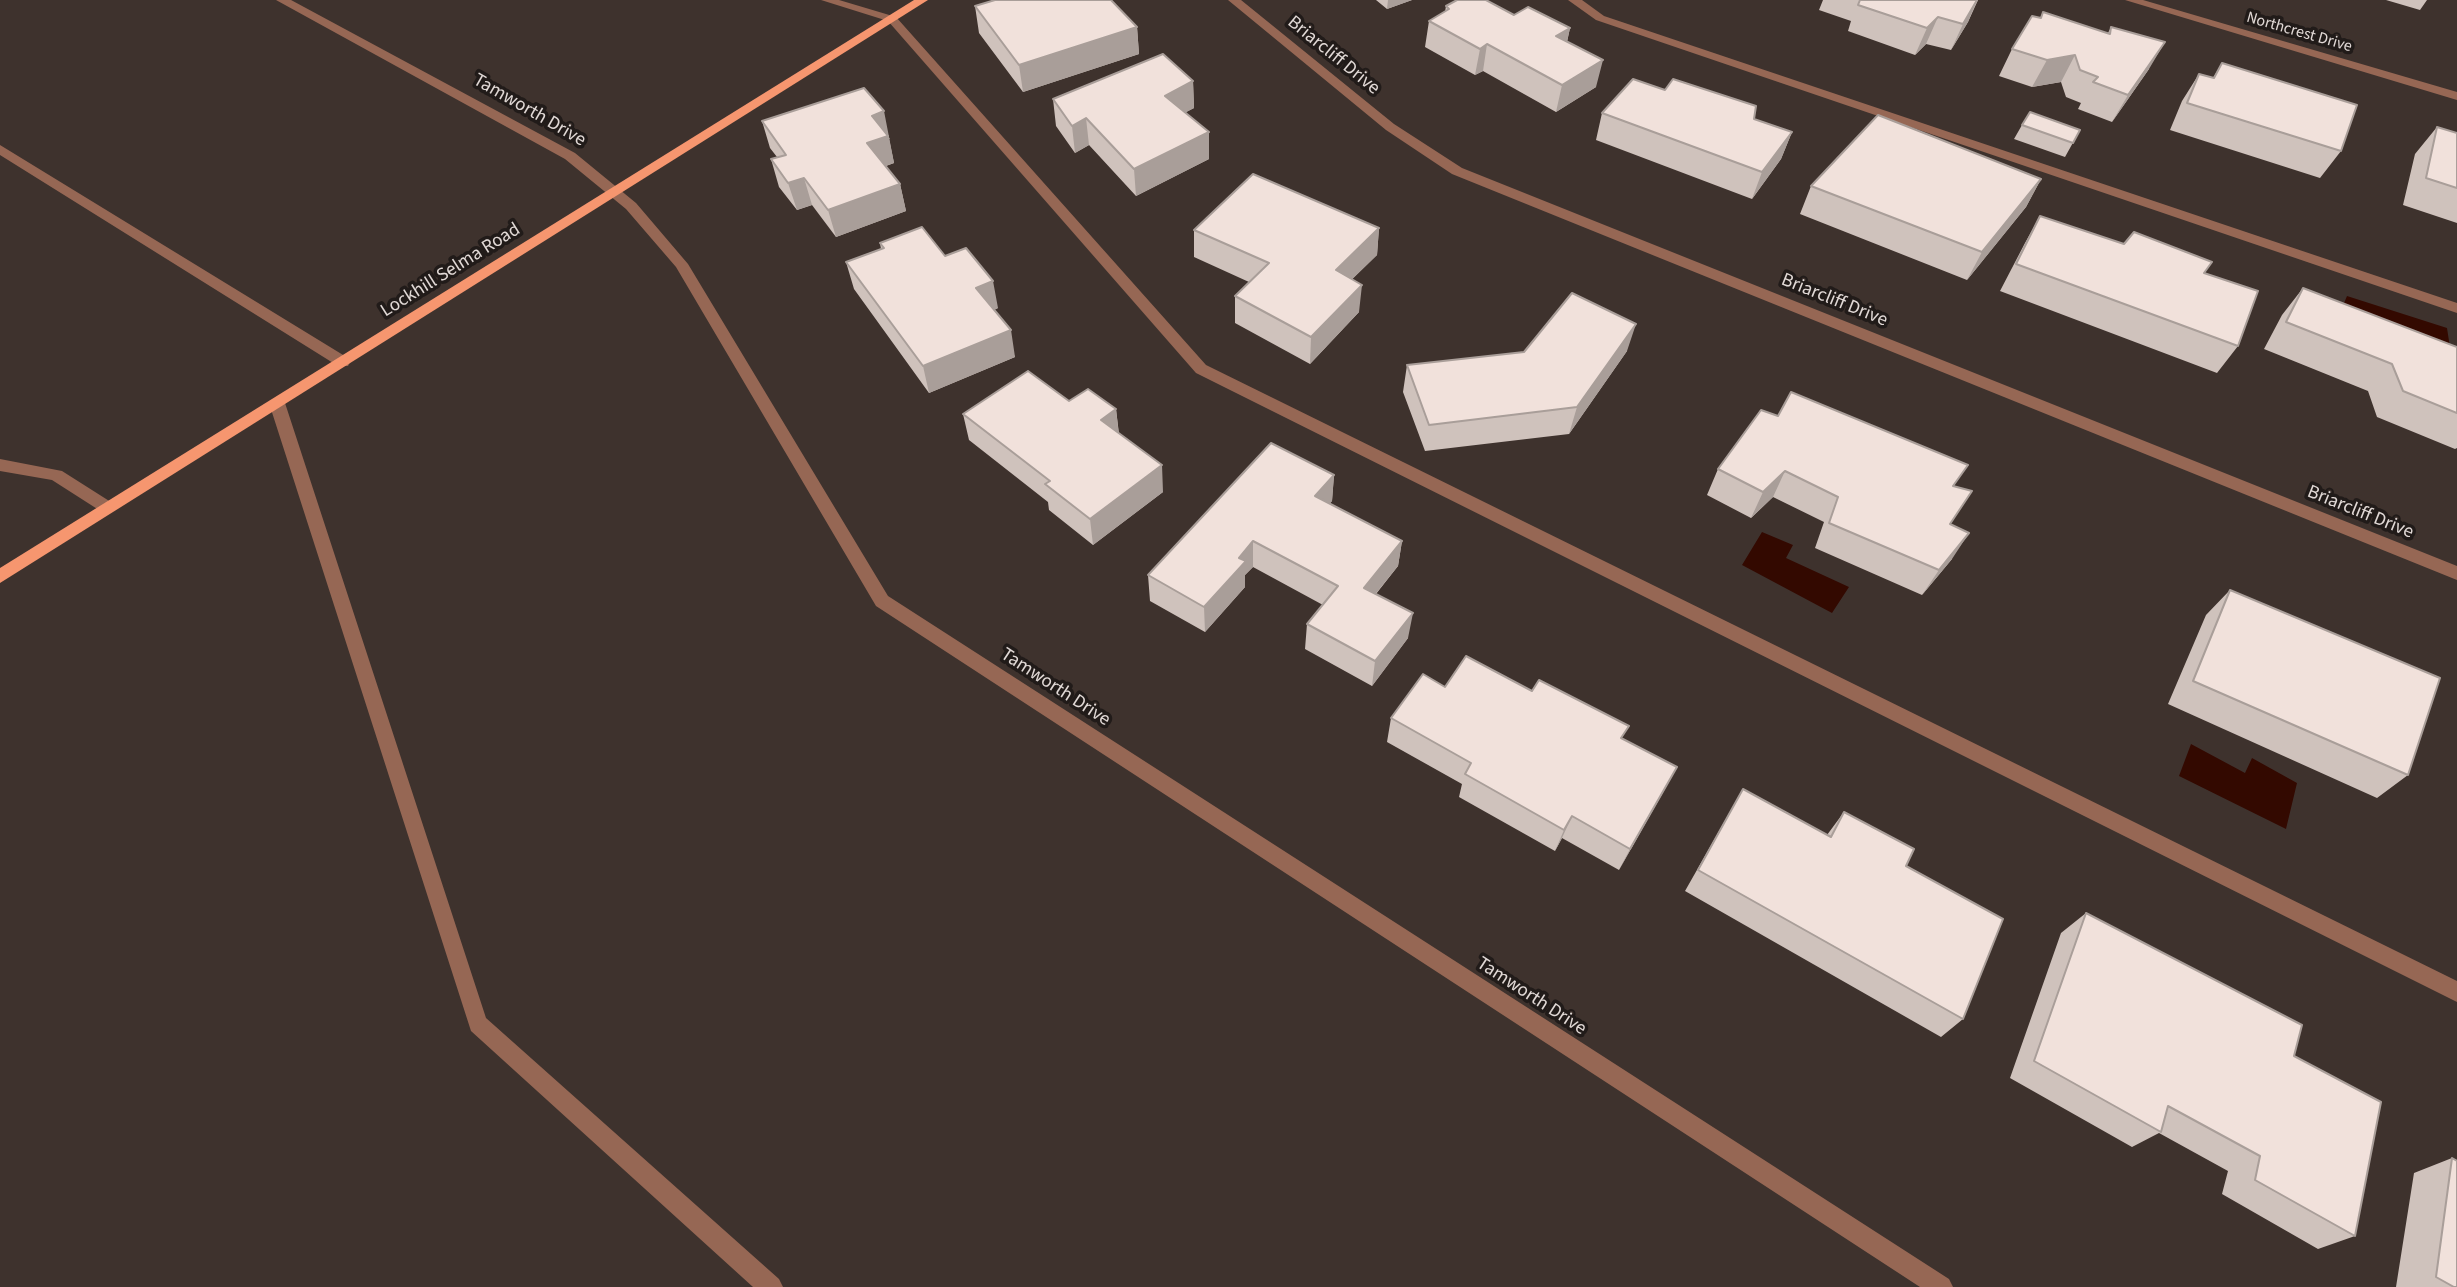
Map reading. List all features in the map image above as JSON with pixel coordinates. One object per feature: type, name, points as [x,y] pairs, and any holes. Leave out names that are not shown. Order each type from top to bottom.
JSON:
[{"type":"main road","name":"Lockhill Selma Road","points":[[0,576],[922,0]]},
{"type":"street","name":"Tamworth Drive","points":[[282,0],[570,156],[631,206],[681,264],[882,601],[1941,1287]]},
{"type":"street","points":[[827,0],[892,19],[1201,369],[2457,992]]},
{"type":"street","name":"Briarcliff Drive","points":[[1234,0],[1390,127],[1457,171],[2457,573]]},
{"type":"street","points":[[1574,0],[1600,18],[2457,307]]},
{"type":"street","name":"Northcrest Drive","points":[[2131,0],[2457,96]]},
{"type":"street","points":[[0,149],[342,362]]},
{"type":"street","points":[[277,403],[478,1024],[771,1287]]},
{"type":"street","points":[[0,465],[56,475],[108,508]]},
{"type":"shaded area","points":[[2347,296],[2447,328],[2451,354],[2339,315]]},
{"type":"shaded area","points":[[1762,532],[1793,545],[1786,558],[1849,587],[1832,613],[1742,565]]},
{"type":"shaded area","points":[[2191,744],[2245,773],[2252,758],[2297,783],[2286,829],[2179,776]]},
{"type":"building","points":[[995,0],[1111,0],[1137,27],[1019,65],[975,6]]},
{"type":"building","points":[[1457,0],[1486,0],[1514,15],[1528,7],[1570,28],[1556,36],[1603,60],[1562,85],[1487,44],[1480,49],[1429,21],[1449,9],[1446,6]]},
{"type":"building","points":[[1860,0],[1977,0],[1963,24],[1938,17],[1927,28],[1858,5]]},
{"type":"building","points":[[2043,12],[2110,34],[2111,27],[2165,42],[2128,95],[2093,82],[2098,77],[2080,70],[2075,55],[2047,60],[2012,49],[2032,16],[2041,18]]},
{"type":"building","points":[[1163,54],[1193,81],[1165,96],[1209,132],[1134,169],[1086,118],[1072,126],[1053,99]]},
{"type":"building","points":[[2222,63],[2357,105],[2341,151],[2187,103],[2199,74],[2214,78]]},
{"type":"building","points":[[1633,79],[1665,90],[1673,79],[1756,106],[1754,119],[1792,132],[1762,172],[1602,113]]},
{"type":"building","points":[[864,88],[884,111],[872,116],[888,136],[867,143],[900,184],[828,210],[804,178],[788,183],[771,159],[786,155],[762,121]]},
{"type":"building","points":[[2030,112],[2080,130],[2073,143],[2022,125]]},
{"type":"building","points":[[1878,115],[2041,179],[1982,252],[1811,186]]},
{"type":"building","points":[[2437,127],[2457,133],[2457,188],[2426,178]]},
{"type":"building","points":[[1253,174],[1379,228],[1336,270],[1362,285],[1311,337],[1235,296],[1269,263],[1194,230]]},
{"type":"building","points":[[2040,216],[2124,244],[2134,232],[2212,262],[2204,273],[2258,291],[2238,346],[2016,264]]},
{"type":"building","points":[[922,227],[945,256],[966,248],[993,281],[976,288],[1011,330],[923,366],[846,262],[884,248],[880,243]]},
{"type":"building","points":[[2303,288],[2457,347],[2457,413],[2403,391],[2392,364],[2286,322]]},
{"type":"building","points":[[1572,293],[1636,324],[1577,407],[1429,425],[1407,365],[1524,352]]},
{"type":"building","points":[[1028,371],[1069,401],[1088,389],[1116,409],[1101,420],[1162,465],[1090,519],[1045,484],[1050,481],[963,414]]},
{"type":"building","points":[[1791,392],[1968,465],[1953,486],[1972,491],[1950,524],[1969,533],[1939,570],[1829,523],[1838,497],[1785,471],[1763,492],[1718,469],[1761,410],[1778,416]]},
{"type":"building","points":[[1271,443],[1334,475],[1315,496],[1402,541],[1364,588],[1413,613],[1375,661],[1307,624],[1338,586],[1253,541],[1239,558],[1246,561],[1204,607],[1148,575]]},
{"type":"building","points":[[2230,590],[2440,678],[2408,775],[2193,681]]},
{"type":"building","points":[[1466,656],[1532,691],[1539,680],[1629,726],[1621,738],[1677,767],[1630,849],[1572,816],[1564,830],[1465,774],[1471,763],[1391,718],[1423,674],[1445,687]]},
{"type":"building","points":[[1743,789],[1831,837],[1844,812],[1914,849],[1906,866],[2003,919],[1963,1019],[1698,870]]},
{"type":"building","points":[[2086,913],[2302,1025],[2294,1056],[2381,1102],[2355,1236],[2255,1180],[2260,1156],[2168,1106],[2161,1132],[2034,1061]]},
{"type":"building","points":[[2452,1158],[2457,1161],[2457,1287],[2436,1277]]}]
